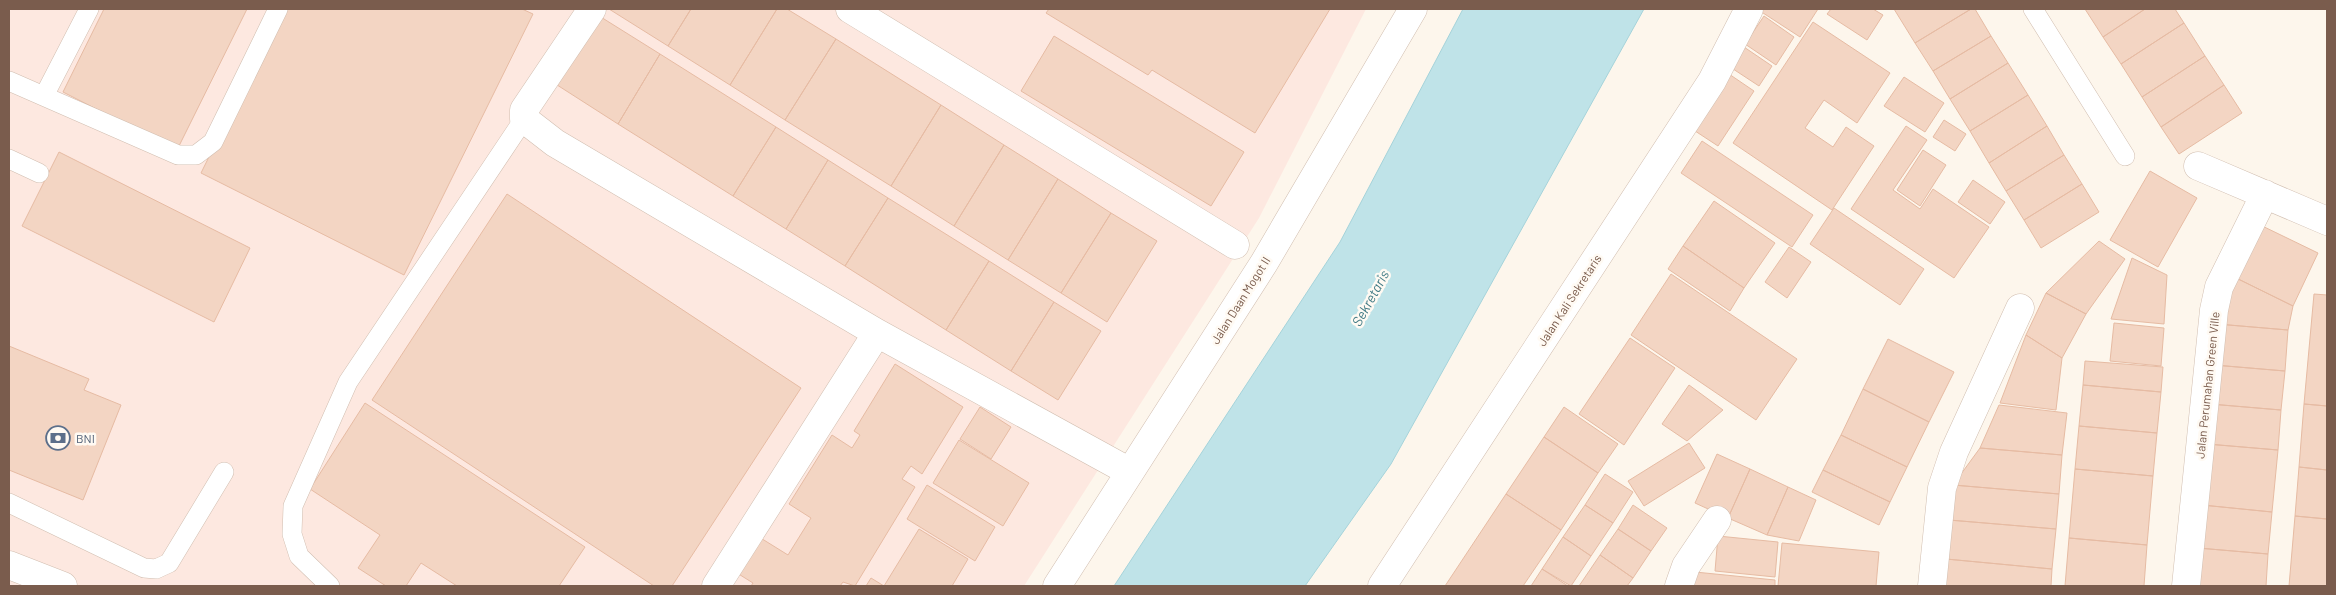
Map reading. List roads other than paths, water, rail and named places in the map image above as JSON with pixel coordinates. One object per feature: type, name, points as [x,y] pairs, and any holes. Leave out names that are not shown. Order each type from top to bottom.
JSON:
[{"type":"street","points":[[592,9],[524,110],[524,119],[555,143],[877,333],[1130,472]]},
{"type":"street","points":[[850,9],[1235,245]]},
{"type":"street","name":"Jalan Daan Mogot II","points":[[1056,586],[1264,263],[1414,9]]},
{"type":"street","name":"Jalan Kali Sekretaris","points":[[1382,586],[1712,81],[1749,9]]},
{"type":"street","points":[[2198,166],[2327,221]]},
{"type":"street","name":"Jalan Perumahan Green Ville","points":[[2186,586],[2214,310],[2219,287],[2265,194]]},
{"type":"street","points":[[1932,586],[1937,527],[1945,479],[1954,452],[2020,308]]},
{"type":"street","points":[[716,586],[877,333]]},
{"type":"street","points":[[1679,586],[1686,566],[1717,520]]},
{"type":"street","points":[[9,565],[63,586]]},
{"type":"lane","points":[[44,96],[89,9]]},
{"type":"lane","points":[[9,81],[178,155],[196,155],[213,142],[278,9]]},
{"type":"lane","points":[[2033,9],[2125,156]]},
{"type":"lane","points":[[330,586],[299,556],[292,534],[293,506],[348,382],[524,119]]},
{"type":"lane","points":[[9,159],[39,173]]},
{"type":"lane","points":[[9,503],[144,568],[156,569],[169,563],[224,472]]},
{"type":"water","name":"Sekretaris","points":[[1463,9],[1644,9],[1391,464],[1305,586],[1114,586],[1340,242]]},
{"type":"place","name":"BNI","points":[[58,438]]}]
